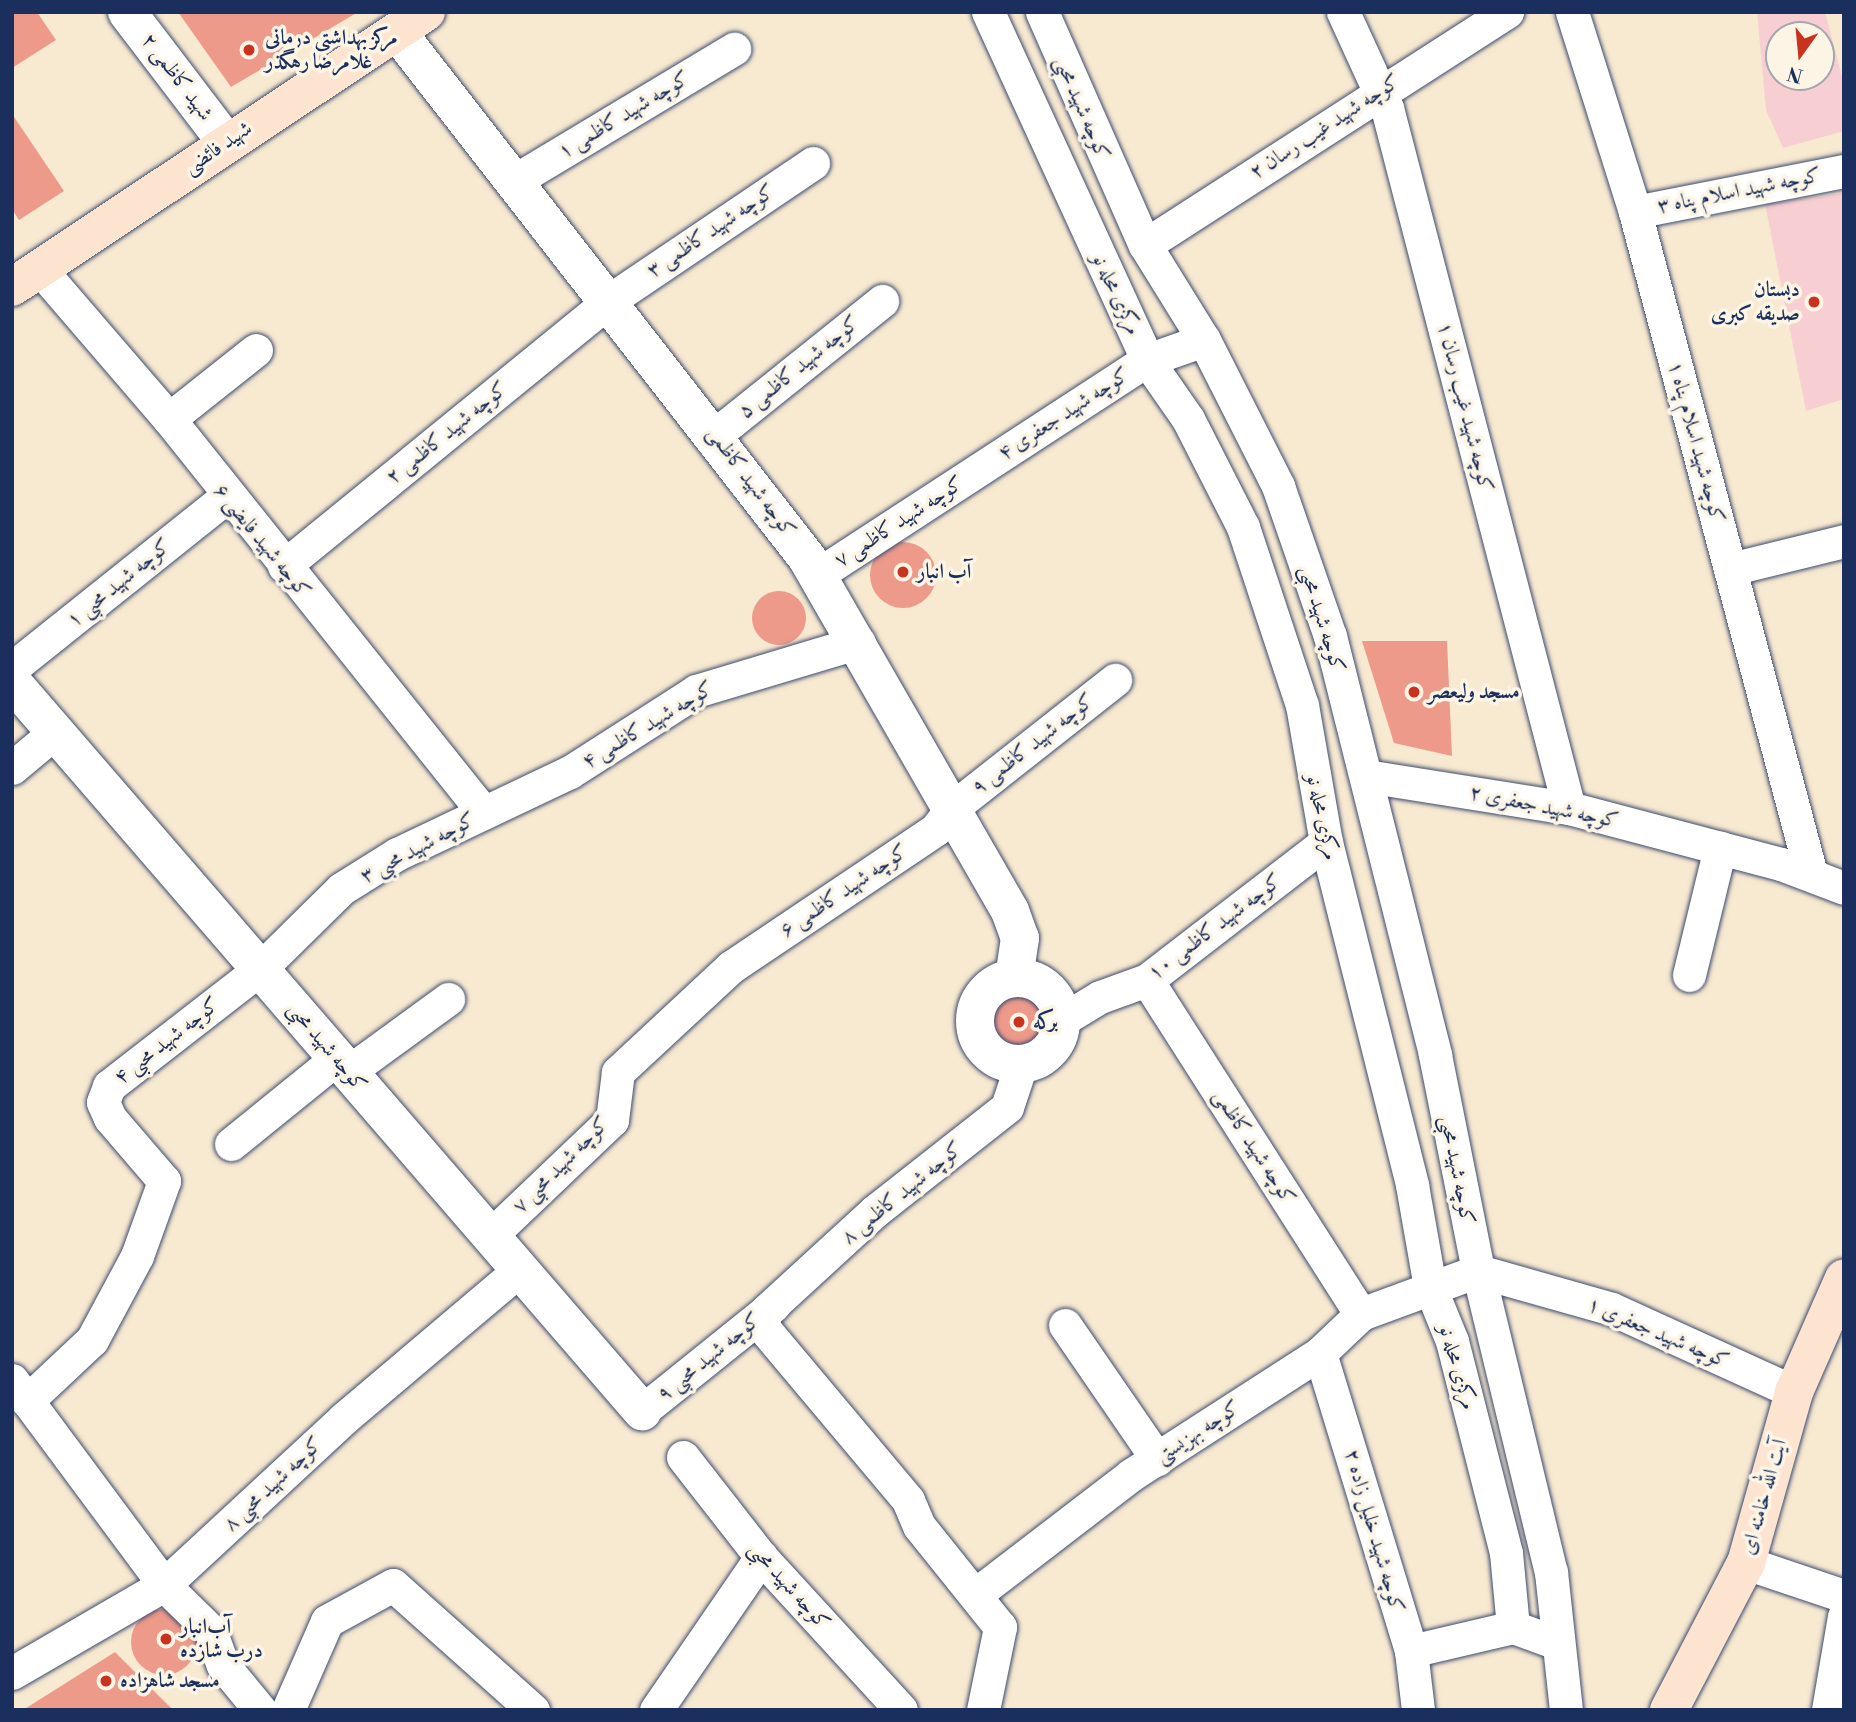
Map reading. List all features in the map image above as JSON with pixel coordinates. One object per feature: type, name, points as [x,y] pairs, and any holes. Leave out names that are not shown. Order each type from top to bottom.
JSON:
[{"type":"main road","name":"شهید فائضی","points":[[26,278],[226,142],[412,22]]},
{"type":"main road","name":"آیت الله خامنه ای","points":[[1669,1710],[1746,1563],[1794,1392],[1844,1278]]},
{"type":"street","name":"شهید کاظمی ۲","points":[[127,12],[226,142]]},
{"type":"street","name":"مرکزی محله نو","points":[[988,12],[1147,360],[1188,419],[1243,527],[1302,705],[1326,842],[1412,1185],[1430,1287],[1452,1341],[1506,1553],[1513,1627]]},
{"type":"street","name":"کوچه شهید محبی","points":[[1042,12],[1145,245],[1204,340],[1278,485],[1330,636],[1366,776],[1435,1055],[1478,1271]]},
{"type":"street","name":"کوچه شهید غیب رسان ۱","points":[[1343,12],[1379,91],[1569,808]]},
{"type":"street","name":"کوچه شهید غیب رسان ۲","points":[[1145,245],[1379,91],[1507,12]]},
{"type":"street","name":"کوچه شهید اسلام پناه ۱","points":[[1572,12],[1635,212],[1811,874]]},
{"type":"street","name":"کوچه شهید کاظمی","points":[[412,22],[514,181],[716,434],[817,575],[859,642],[1010,911],[1020,939],[1014,978]]},
{"type":"street","name":"کوچه شهید کاظمی ۱","points":[[514,181],[734,48]]},
{"type":"street","name":"کوچه شهید کاظمی ۳","points":[[610,300],[813,163]]},
{"type":"street","name":"کوچه شهید اسلام پناه ۳","points":[[1635,212],[1844,170]]},
{"type":"street","name":"کوچه شهید فایضی ۶","points":[[26,278],[169,419],[225,498],[284,566],[484,813]]},
{"type":"street","name":"کوچه شهید کاظمی ۲","points":[[284,566],[610,300]]},
{"type":"street","name":"کوچه شهید کاظمی ۵","points":[[716,434],[882,301]]},
{"type":"street","name":"کوچه شهید جعفری ۴","points":[[980,469],[1147,360],[1204,340]]},
{"type":"street","points":[[169,419],[256,350]]},
{"type":"street","name":"کوچه شهید کاظمی ۷","points":[[817,575],[980,469]]},
{"type":"street","name":"کوچه شهید محبی ۱","points":[[12,668],[225,498]]},
{"type":"street","points":[[1730,569],[1844,541]]},
{"type":"street","name":"کوچه شهید کاظمی ۴","points":[[484,813],[570,772],[696,691],[859,642]]},
{"type":"street","name":"کوچه شهید کاظمی ۹","points":[[951,809],[1115,680]]},
{"type":"street","name":"کوچه شهید محبی","points":[[12,682],[518,1271],[642,1411]]},
{"type":"street","points":[[12,768],[55,732]]},
{"type":"street","name":"کوچه شهید جعفری ۲","points":[[1366,776],[1569,808],[1811,874],[1844,888]]},
{"type":"street","name":"کوچه شهید کاظمی ۶","points":[[731,967],[936,829],[951,809]]},
{"type":"street","name":"کوچه شهید محبی ۳","points":[[260,969],[341,890],[397,854],[484,813]]},
{"type":"street","name":"کوچه شهید کاظمی ۱۰","points":[[1062,1020],[1100,997],[1147,980],[1326,842]]},
{"type":"street","points":[[1689,975],[1720,848]]},
{"type":"street","name":"کوچه شهید محبی ۷","points":[[489,1237],[612,1120],[618,1072],[731,967]]},
{"type":"street","name":"کوچه شهید محبی ۴","points":[[20,1391],[92,1340],[137,1256],[164,1181],[110,1118],[103,1102],[109,1086],[260,969]]},
{"type":"street","points":[[1014,978],[1048,989],[1062,1020],[1055,1046],[1021,1065],[1006,1063],[982,1046],[974,1017],[987,990],[1014,978]]},
{"type":"street","name":"کوچه شهید کاظمی","points":[[1147,980],[1361,1314]]},
{"type":"street","points":[[231,1144],[342,1065],[448,999]]},
{"type":"street","name":"کوچه شهید کاظمی ۸","points":[[772,1306],[875,1211],[1007,1107],[1021,1065]]},
{"type":"street","name":"کوچه شهید محبی ۸","points":[[12,1673],[164,1586],[343,1419],[518,1271]]},
{"type":"street","name":"مرکزی محله نو","points":[[1478,1271],[1550,1572],[1554,1642],[1566,1710]]},
{"type":"street","name":"کوچه بهزیستی","points":[[976,1594],[1157,1459],[1320,1353],[1361,1314],[1478,1271]]},
{"type":"street","name":"کوچه شهید جعفری ۱","points":[[1478,1271],[1612,1309],[1794,1392]]},
{"type":"street","points":[[772,1306],[761,1325],[770,1341],[908,1500],[919,1526],[1000,1627],[983,1710]]},
{"type":"street","name":"کوچه شهید محبی ۹","points":[[642,1411],[772,1306]]},
{"type":"street","points":[[1065,1325],[1157,1459]]},
{"type":"street","name":"کوچه شهید خلیل زاده ۲","points":[[1320,1353],[1411,1651],[1418,1710]]},
{"type":"street","points":[[20,1391],[164,1586],[210,1630],[223,1665],[282,1709],[327,1621],[393,1585],[533,1710]]},
{"type":"street","name":"کوچه شهید محبی","points":[[682,1457],[761,1557],[901,1710]]},
{"type":"street","points":[[656,1710],[761,1557]]},
{"type":"street","points":[[1746,1563],[1844,1596]]},
{"type":"street","points":[[1828,1710],[1844,1616]]},
{"type":"street","points":[[1411,1651],[1513,1627],[1554,1642]]},
{"type":"shaded area","points":[[1757,12],[1825,12],[1827,21],[1765,21],[1765,91],[1835,91],[1835,50],[1844,84],[1844,131],[1783,148],[1766,110]]},
{"type":"shaded area","name":"دبستان صدیقه کبری","points":[[1844,193],[1844,399],[1806,411],[1765,204]]},
{"type":"building","points":[[12,12],[37,12],[56,40],[12,68]]},
{"type":"building","name":"مرکز بهداشتی درمانی غلامرضا رهگذر","points":[[178,12],[358,12],[231,87]]},
{"type":"building","points":[[12,114],[64,191],[19,220],[12,209]]},
{"type":"building","name":"آب انبار","points":[[897,542],[909,542],[921,547],[931,557],[936,575],[934,588],[921,603],[909,608],[897,608],[885,603],[875,593],[870,581],[870,569],[875,557],[885,547]]},
{"type":"building","points":[[779,591],[798,599],[806,618],[798,637],[779,645],[760,637],[752,618],[760,599]]},
{"type":"building","name":"مسجد ولیعصر","points":[[1362,641],[1447,641],[1452,756],[1394,743]]},
{"type":"building","name":"برکه","points":[[1019,992],[1031,994],[1042,1001],[1049,1012],[1049,1036],[1042,1047],[1031,1054],[1019,1056],[1007,1054],[996,1047],[989,1036],[987,1024],[989,1012],[996,1001],[1007,994]]},
{"type":"building","name":"آب‌انبار درب شازده","points":[[164,1609],[177,1611],[187,1619],[195,1629],[195,1655],[187,1665],[177,1673],[164,1675],[151,1673],[141,1665],[133,1655],[131,1642],[133,1629],[141,1619],[151,1611]]},
{"type":"building","name":"مسجد شاهزاده","points":[[115,1652],[173,1710],[23,1710]]},
{"type":"place","name":"مرکز بهداشتی درمانی غلامرضا رهگذر","points":[[249,50]]},
{"type":"place","name":"دبستان صدیقه کبری","points":[[1814,302]]},
{"type":"place","name":"آب انبار","points":[[903,572]]},
{"type":"place","name":"مسجد ولیعصر","points":[[1414,692]]},
{"type":"place","name":"برکه","points":[[1019,1022]]},
{"type":"place","name":"آب‌انبار درب شازده","points":[[166,1639]]},
{"type":"place","name":"مسجد شاهزاده","points":[[106,1681]]}]
